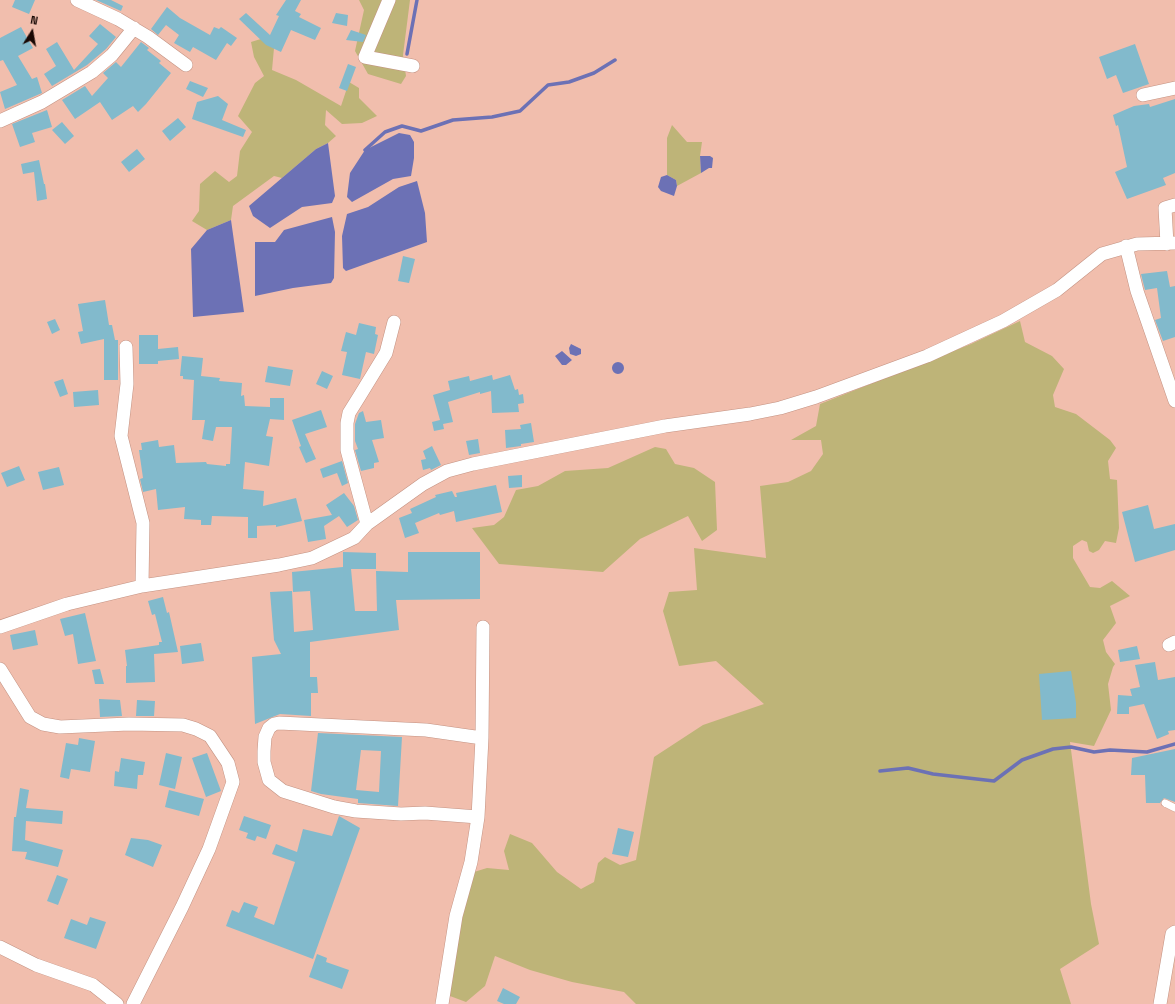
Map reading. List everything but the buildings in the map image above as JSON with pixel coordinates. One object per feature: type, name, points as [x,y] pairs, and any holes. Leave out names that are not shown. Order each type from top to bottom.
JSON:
[{"type":"street","points":[[77,0],[118,18],[186,65]]},
{"type":"street","points":[[389,0],[365,57],[413,66]]},
{"type":"street","points":[[0,121],[42,102],[92,72],[112,55],[134,28]]},
{"type":"street","points":[[1143,95],[1175,88]]},
{"type":"street","points":[[0,627],[67,604],[142,586],[279,565],[312,558],[354,538],[367,524],[423,484],[447,472],[473,464],[665,426],[716,420],[780,408],[863,381],[927,356],[1003,321],[1057,290],[1102,254],[1137,244],[1171,243],[1165,208],[1175,205]]},
{"type":"street","points":[[1126,246],[1137,291],[1175,402]]},
{"type":"street","points":[[367,524],[347,450],[347,423],[352,408],[386,353],[394,322]]},
{"type":"street","points":[[126,347],[127,384],[121,436],[143,523],[142,586]]},
{"type":"street","points":[[442,1004],[456,916],[471,862],[478,817],[482,738],[483,627]]},
{"type":"street","points":[[0,669],[30,717],[43,724],[60,726],[129,724],[183,725],[196,729],[210,736],[228,763],[233,782],[209,849],[182,907],[133,1004]]},
{"type":"street","points":[[478,817],[425,813],[401,814],[356,811],[334,807],[298,796],[284,791],[268,780],[264,762],[264,751],[265,737],[269,728],[274,724],[279,723],[426,730],[482,738]]},
{"type":"street","points":[[1160,1004],[1172,934],[1175,932]]},
{"type":"street","points":[[0,946],[36,965],[93,985],[117,1004]]},
{"type":"lane","points":[[1165,803],[1175,808]]},
{"type":"shaded area","points":[[359,0],[410,0],[403,55],[406,76],[401,84],[368,74],[355,51],[364,10]]},
{"type":"shaded area","points":[[264,38],[274,48],[272,70],[296,80],[341,106],[349,82],[359,88],[359,98],[377,116],[362,123],[342,124],[326,110],[325,125],[336,136],[328,143],[316,149],[282,178],[274,176],[233,206],[231,220],[207,230],[192,221],[199,211],[200,184],[215,171],[229,182],[237,176],[240,151],[252,132],[238,116],[255,83],[264,76],[254,57],[251,42]]},
{"type":"shaded area","points":[[672,125],[687,142],[702,142],[700,156],[701,173],[677,186],[676,180],[667,175],[667,138]]},
{"type":"shaded area","points":[[1020,321],[1025,342],[1052,356],[1064,369],[1053,395],[1055,407],[1076,414],[1110,440],[1116,448],[1108,461],[1110,479],[1117,480],[1119,528],[1116,543],[1105,541],[1099,550],[1093,553],[1089,551],[1087,542],[1082,540],[1073,546],[1073,558],[1090,587],[1100,588],[1112,581],[1130,596],[1110,606],[1116,623],[1103,640],[1106,652],[1115,664],[1108,684],[1111,710],[1094,746],[1070,742],[1091,904],[1099,944],[1060,969],[1071,1004],[636,1004],[624,992],[572,982],[530,970],[495,956],[485,986],[466,1002],[450,996],[458,917],[474,872],[487,868],[509,870],[504,851],[510,834],[532,843],[557,872],[581,889],[594,882],[598,863],[605,857],[620,865],[636,860],[654,757],[703,725],[764,704],[716,661],[679,666],[663,611],[669,592],[697,590],[694,548],[766,558],[760,486],[788,482],[811,471],[823,454],[821,440],[791,440],[816,426],[820,404],[971,344]]},
{"type":"shaded area","points":[[655,447],[666,449],[675,464],[694,468],[715,482],[717,530],[702,541],[688,516],[640,539],[603,572],[499,564],[472,528],[494,525],[504,517],[516,490],[538,486],[565,471],[608,468]]},
{"type":"water","points":[[399,133],[410,135],[414,142],[414,158],[411,176],[393,179],[352,202],[347,197],[350,173],[365,150]]},
{"type":"water","points":[[328,143],[335,196],[332,203],[302,207],[270,228],[253,216],[249,206],[316,149]]},
{"type":"water","points":[[700,156],[710,156],[713,158],[712,168],[709,168],[701,173]]},
{"type":"water","points":[[667,175],[676,180],[677,186],[674,196],[661,191],[658,187],[661,177]]},
{"type":"water","points":[[417,181],[425,213],[427,242],[346,271],[343,268],[342,236],[347,214],[368,207],[399,187]]},
{"type":"water","points":[[332,217],[335,232],[334,278],[331,283],[293,288],[255,296],[255,242],[275,242],[284,230]]},
{"type":"water","points":[[231,220],[244,312],[193,317],[191,249],[207,230]]},
{"type":"water","points":[[571,344],[581,349],[581,354],[576,356],[570,354],[569,348]]},
{"type":"water","points":[[562,351],[572,360],[566,365],[562,365],[555,356]]},
{"type":"water","points":[[616,362],[620,362],[624,368],[620,374],[616,374],[612,370],[612,366]]},
{"type":"waterway","points":[[407,54],[417,0]]},
{"type":"waterway","points":[[365,150],[385,132],[402,126],[421,131],[453,120],[492,117],[520,111],[548,85],[569,82],[594,73],[615,60]]},
{"type":"waterway","points":[[880,771],[908,768],[933,774],[994,781],[1022,760],[1053,749],[1071,747],[1094,752],[1110,750],[1147,752],[1175,744]]}]
